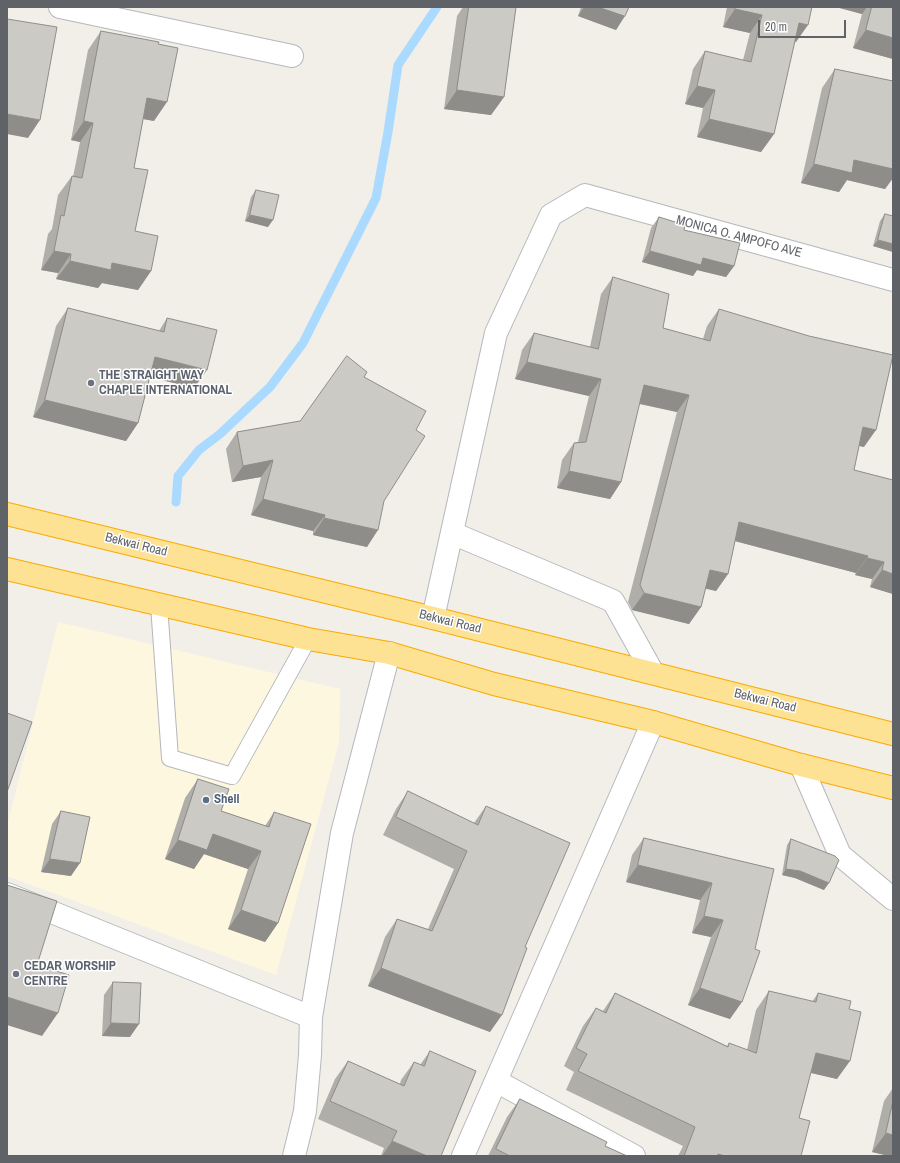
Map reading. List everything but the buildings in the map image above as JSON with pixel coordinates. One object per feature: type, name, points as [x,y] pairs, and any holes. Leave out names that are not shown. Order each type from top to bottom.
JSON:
[{"type":"highway","name":"Bekwai Road","points":[[7,514],[433,618],[893,734]]},
{"type":"highway","points":[[7,569],[308,639],[389,653],[494,684],[653,722],[801,764],[893,788]]},
{"type":"street","points":[[60,7],[292,56]]},
{"type":"street","name":"MONICA O. AMPOFO AVE","points":[[452,533],[496,333],[551,215],[585,195],[893,280]]},
{"type":"street","points":[[433,618],[452,533],[613,601],[653,673]]},
{"type":"street","points":[[294,1156],[305,1110],[310,1055],[311,1017],[342,834],[389,653]]},
{"type":"street","points":[[463,1156],[653,722]]},
{"type":"street","points":[[801,764],[840,855],[893,899]]},
{"type":"street","points":[[7,894],[311,1017]]},
{"type":"street","points":[[496,1081],[634,1156]]},
{"type":"lane","points":[[159,605],[170,758],[232,776],[308,639]]},
{"type":"shaded area","points":[[58,622],[340,689],[339,742],[276,975],[7,876],[7,827]]},
{"type":"waterway","points":[[176,502],[178,476],[199,450],[220,434],[270,387],[303,343],[376,198],[398,65],[437,7]]},
{"type":"place","name":"THE STRAIGHT WAY CHAPLE INTERNATIONAL","points":[[91,383]]},
{"type":"place","name":"Shell","points":[[206,800]]},
{"type":"place","name":"CEDAR WORSHIP CENTRE","points":[[16,974]]}]
